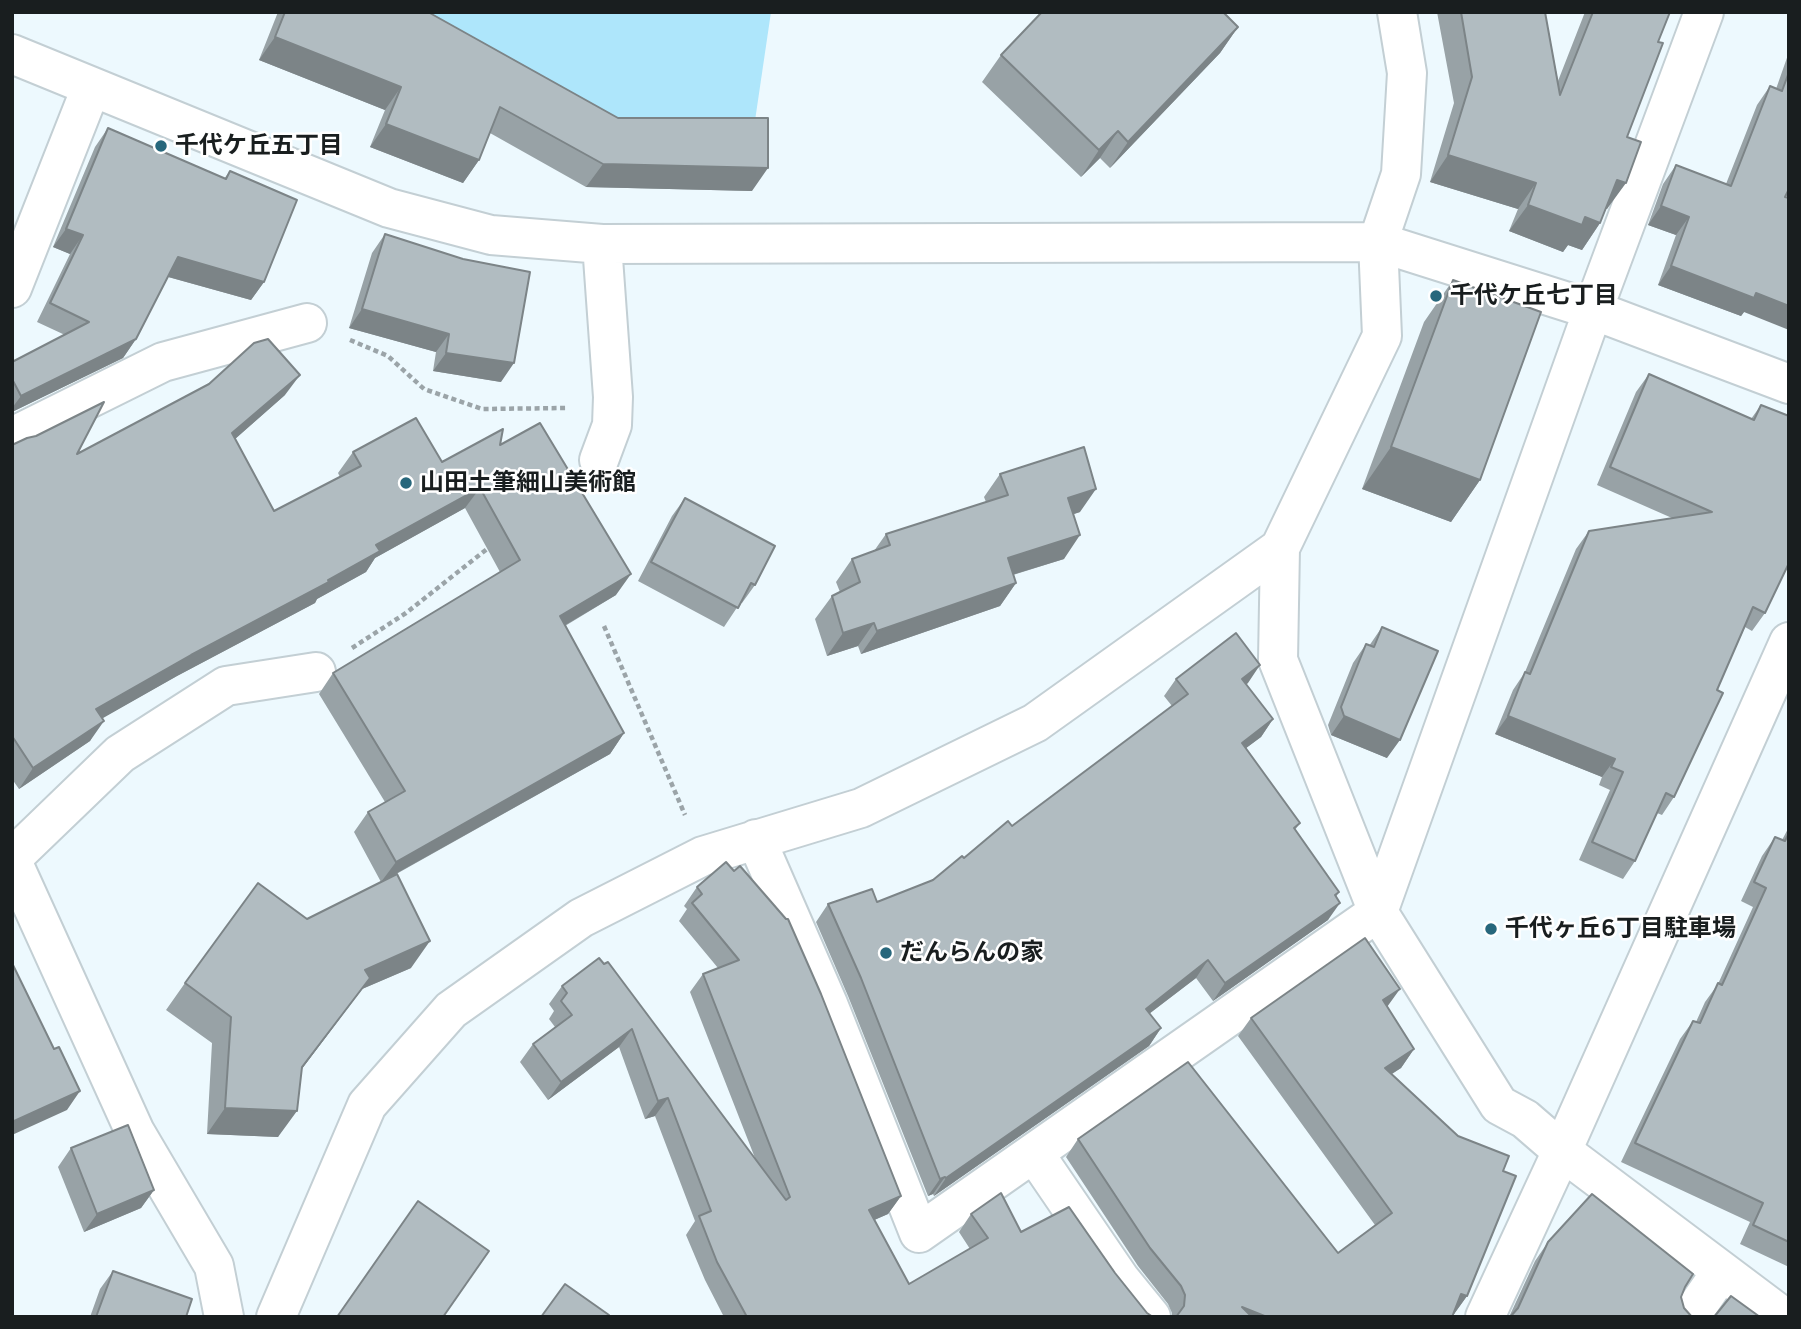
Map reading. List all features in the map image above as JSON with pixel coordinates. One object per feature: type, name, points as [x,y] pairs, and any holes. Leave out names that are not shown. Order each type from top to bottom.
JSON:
[{"type":"street","points":[[1397,12],[1407,73],[1401,174],[1378,242],[1382,336],[1280,548],[1278,660],[1378,912],[1499,1104],[1525,1119],[1562,1151],[1783,1317]]},
{"type":"street","points":[[756,839],[828,1004],[919,1234],[1378,912],[1593,310],[1704,12]]},
{"type":"street","points":[[12,54],[389,208],[491,234],[602,244],[1378,242],[1593,310],[1789,384]]},
{"type":"street","points":[[12,288],[92,88]]},
{"type":"street","points":[[599,460],[612,425],[613,397],[602,244]]},
{"type":"street","points":[[12,437],[163,362],[307,323]]},
{"type":"street","points":[[276,1317],[367,1105],[451,1010],[581,918],[703,856],[861,808],[1035,723],[1280,548]]},
{"type":"street","points":[[1485,1317],[1789,642]]},
{"type":"street","points":[[224,1317],[214,1266],[135,1132],[12,859],[120,754],[226,686],[316,672]]},
{"type":"street","points":[[1034,1153],[1120,1279],[1151,1317]]},
{"type":"street","points":[[1690,1317],[1721,1272]]},
{"type":"path","points":[[307,323],[388,356],[424,389],[482,409],[563,409],[613,397]]},
{"type":"path","points":[[316,672],[406,613],[503,537]]},
{"type":"path","points":[[604,626],[703,856]]},
{"type":"shaded area","points":[[417,12],[771,12],[752,141],[602,141]]},
{"type":"building","points":[[285,12],[428,12],[618,118],[768,118],[768,168],[603,164],[500,107],[479,160],[386,124],[401,87],[275,37]]},
{"type":"building","points":[[1042,12],[1225,12],[1238,27],[1128,142],[1118,131],[1099,150],[1001,55]]},
{"type":"building","points":[[1461,12],[1545,12],[1560,95],[1593,12],[1670,12],[1658,42],[1663,43],[1627,137],[1641,142],[1626,183],[1617,180],[1600,223],[1585,217],[1582,225],[1528,205],[1536,183],[1448,155],[1472,77]]},
{"type":"building","points":[[1789,72],[1789,189],[1785,197],[1789,198],[1789,306],[1756,293],[1754,298],[1671,266],[1689,217],[1661,206],[1676,165],[1731,186],[1770,86],[1782,91]]},
{"type":"building","points":[[108,128],[226,179],[230,171],[297,200],[264,282],[178,257],[136,339],[21,396],[12,379],[12,362],[89,322],[50,303],[83,235],[66,229]]},
{"type":"building","points":[[385,234],[463,259],[530,272],[514,363],[446,353],[449,334],[362,309]]},
{"type":"building","points":[[1453,280],[1541,312],[1480,480],[1391,447]]},
{"type":"building","points":[[268,339],[300,375],[232,433],[274,511],[361,466],[353,452],[416,418],[442,462],[503,429],[500,445],[540,423],[631,574],[560,616],[624,733],[396,862],[368,812],[405,791],[333,673],[520,560],[480,488],[376,545],[380,551],[328,580],[329,582],[96,709],[104,721],[33,768],[12,736],[12,445],[104,402],[77,454],[209,384],[254,343]]},
{"type":"building","points":[[1649,374],[1754,420],[1761,405],[1789,416],[1789,563],[1765,613],[1753,607],[1717,690],[1723,693],[1674,797],[1666,793],[1635,861],[1592,842],[1623,772],[1611,767],[1615,759],[1508,716],[1525,672],[1530,674],[1589,531],[1712,512],[1610,467]]},
{"type":"building","points":[[1084,447],[1096,489],[1068,498],[1080,535],[1008,558],[1016,583],[877,631],[874,623],[843,633],[832,596],[860,582],[852,559],[890,545],[886,534],[1008,495],[1000,474]]},
{"type":"building","points":[[685,498],[775,546],[755,585],[751,583],[738,608],[651,562]]},
{"type":"building","points":[[1382,627],[1438,651],[1400,740],[1344,716],[1341,707],[1366,644],[1374,647]]},
{"type":"building","points":[[1236,633],[1260,665],[1242,679],[1273,719],[1242,743],[1300,823],[1294,828],[1339,892],[1335,895],[1340,903],[1225,983],[1208,960],[1146,1009],[1161,1028],[946,1178],[940,1179],[861,978],[828,904],[872,889],[877,902],[933,880],[1008,821],[1012,826],[1188,694],[1176,679]]},
{"type":"building","points":[[1789,833],[1789,1242],[1753,1225],[1763,1203],[1635,1143],[1693,1021],[1700,1023],[1718,983],[1722,985],[1766,888],[1754,882],[1775,837],[1785,841]]},
{"type":"building","points":[[726,862],[734,871],[740,866],[788,919],[821,994],[901,1196],[869,1210],[909,1284],[988,1238],[971,1214],[1001,1193],[1021,1232],[1069,1207],[1115,1273],[1153,1317],[747,1317],[717,1262],[699,1216],[711,1211],[668,1098],[658,1101],[632,1029],[561,1082],[533,1044],[572,1015],[561,1001],[567,993],[562,986],[599,958],[604,964],[608,962],[786,1200],[790,1197],[703,974],[739,960],[692,903],[702,894],[697,887]]},
{"type":"building","points":[[397,874],[430,941],[365,970],[370,978],[302,1067],[297,1111],[225,1108],[231,1017],[185,983],[258,883],[307,919]]},
{"type":"building","points":[[1365,938],[1400,989],[1383,1000],[1414,1049],[1385,1068],[1458,1136],[1509,1156],[1503,1171],[1516,1176],[1467,1296],[1461,1294],[1452,1317],[1267,1317],[1242,1307],[1252,1317],[1176,1317],[1184,1306],[1185,1295],[1181,1286],[1150,1248],[1078,1139],[1188,1062],[1338,1253],[1392,1213],[1251,1018]]},
{"type":"building","points":[[12,963],[54,1049],[59,1047],[80,1091],[12,1122]]},
{"type":"building","points":[[128,1125],[154,1190],[97,1214],[71,1148]]},
{"type":"building","points":[[1592,1194],[1693,1274],[1681,1297],[1684,1308],[1692,1317],[1511,1316],[1518,1308],[1548,1242]]},
{"type":"building","points":[[418,1201],[489,1251],[443,1317],[337,1317]]},
{"type":"building","points":[[113,1271],[192,1299],[186,1317],[96,1317]]},
{"type":"building","points":[[565,1284],[609,1315],[608,1317],[541,1317]]},
{"type":"building","points":[[1731,1296],[1760,1317],[1714,1317]]},
{"type":"place","name":"千代ケ丘五丁目","points":[[161,146]]},
{"type":"place","name":"千代ケ丘七丁目","points":[[1436,296]]},
{"type":"place","name":"山田土筆細山美術館","points":[[406,483]]},
{"type":"place","name":"千代ヶ丘6丁目駐車場","points":[[1491,929]]},
{"type":"place","name":"だんらんの家","points":[[886,953]]}]
